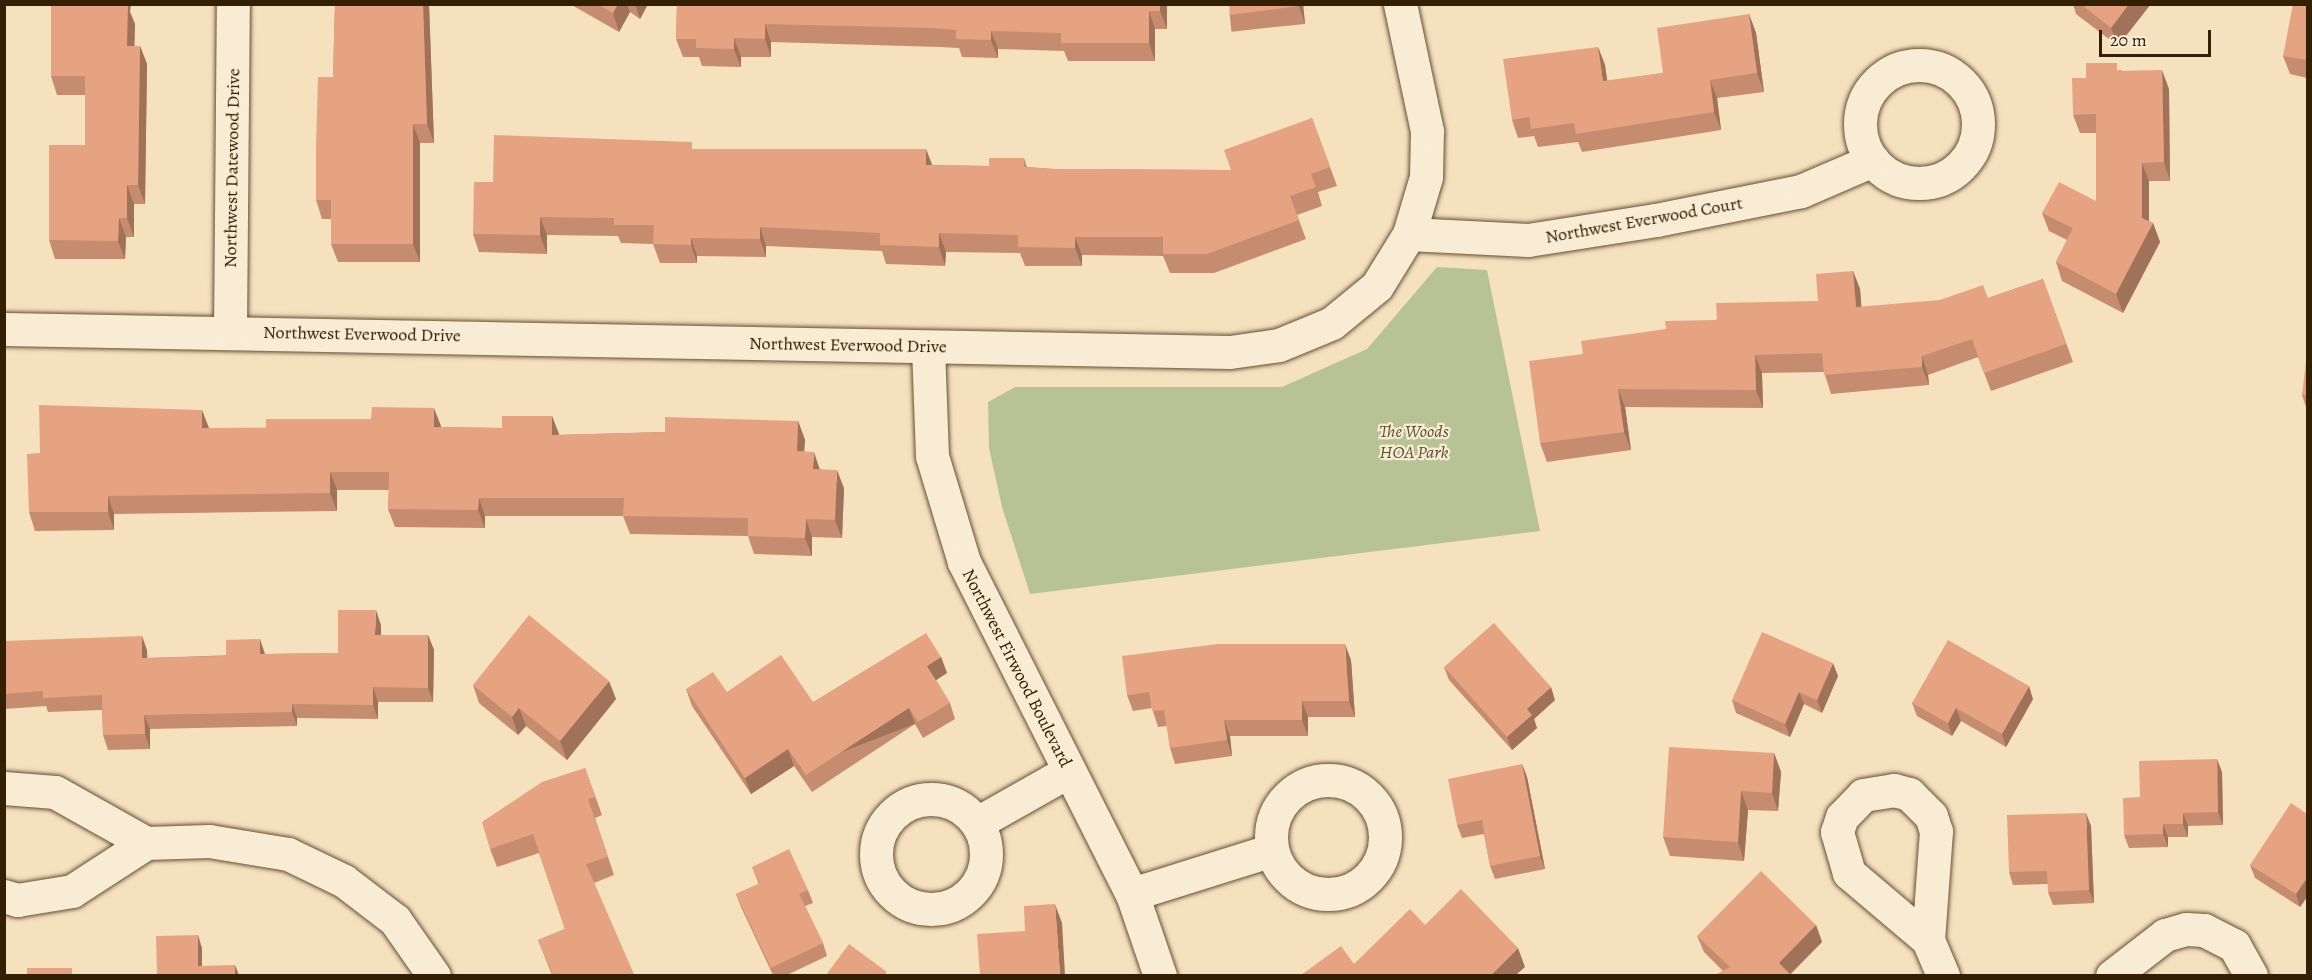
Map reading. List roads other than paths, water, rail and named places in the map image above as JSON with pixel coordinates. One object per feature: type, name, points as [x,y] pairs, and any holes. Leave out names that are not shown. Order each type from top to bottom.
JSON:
[{"type":"street","name":"Northwest Datewood Drive","points":[[230,331],[233,4]]},
{"type":"street","name":"Northwest Everwood Drive","points":[[4,329],[230,331],[1230,352],[1279,345],[1332,323],[1377,285],[1409,234],[1426,177],[1427,131],[1400,4]]},
{"type":"street","name":"Northwest Everwood Court","points":[[1409,234],[1528,240],[1633,223],[1801,191],[1873,160]]},
{"type":"street","name":"Northwest Firwood Boulevard","points":[[928,347],[932,456],[943,504],[964,562],[1132,894],[1160,975]]},
{"type":"street","points":[[977,823],[1069,771]]},
{"type":"street","points":[[4,788],[55,792],[146,843],[209,841],[288,854],[344,881],[395,920],[434,975]]},
{"type":"street","points":[[4,896],[17,900],[72,891],[146,843]]},
{"type":"street","points":[[1132,894],[1272,850]]},
{"type":"street","points":[[2112,975],[2165,935],[2186,929],[2204,930],[2234,945],[2251,975]]},
{"type":"street","points":[[1928,940],[1943,975]]},
{"type":"park label","name":"The Woods HOA Park","points":[[1414,442]]}]
